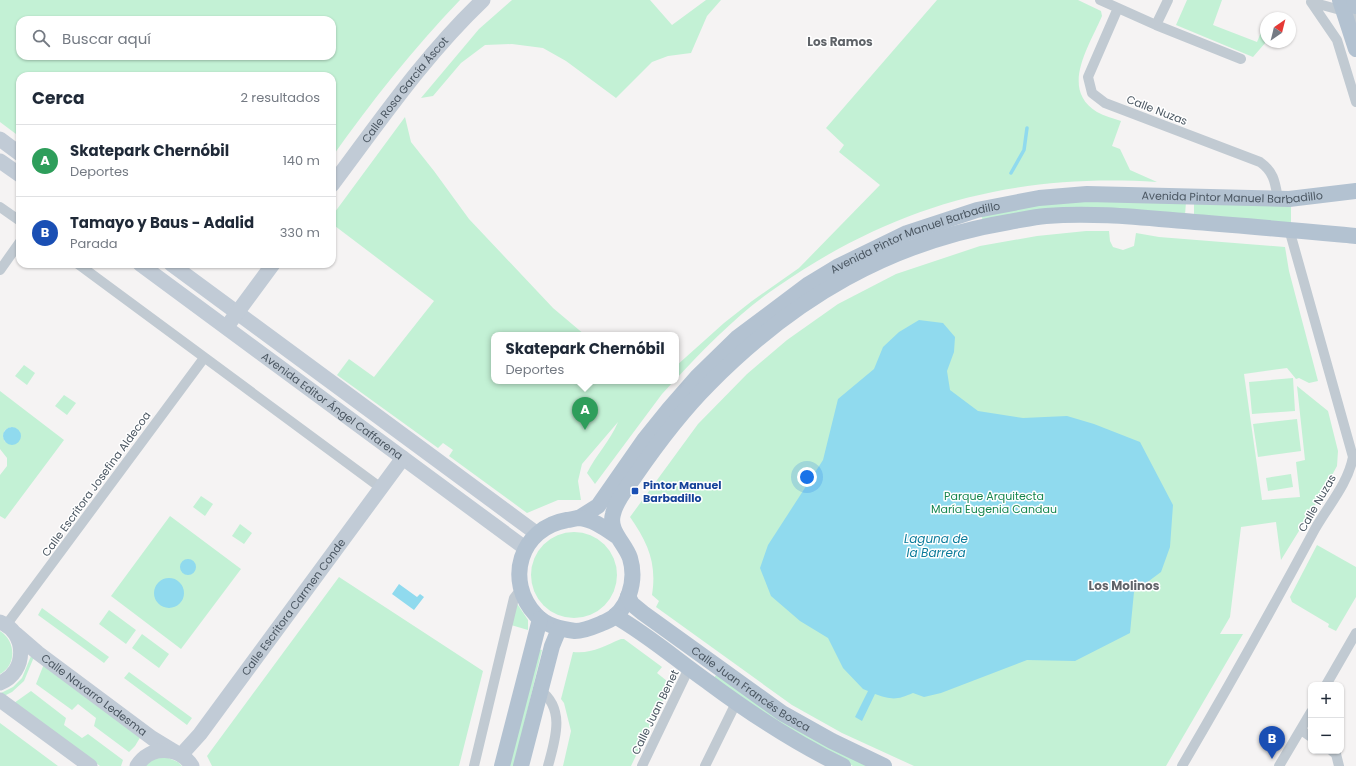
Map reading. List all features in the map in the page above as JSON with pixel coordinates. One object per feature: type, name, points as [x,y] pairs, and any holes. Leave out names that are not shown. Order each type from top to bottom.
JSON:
[{"type":"main road","name":"Calle Rosa García Áscot","points":[[336,180],[416,73],[446,37],[483,0]]},
{"type":"main road","points":[[1350,11],[1356,49]]},
{"type":"main road","points":[[0,139],[16,151]]},
{"type":"main road","points":[[0,161],[16,172]]},
{"type":"main road","name":"Avenida Pintor Manuel Barbadillo","points":[[580,518],[598,506],[644,440],[669,409],[697,377],[737,338],[814,280],[836,267],[907,233],[977,210],[1039,198],[1087,194],[1278,199],[1307,198],[1356,191]]},
{"type":"main road","name":"Avenida Pintor Manuel Barbadillo","points":[[618,537],[612,526],[612,515],[619,500],[653,449],[708,385],[747,348],[791,313],[846,277],[914,246],[981,227],[1044,216],[1125,215],[1356,236]]},
{"type":"main road","name":"Avenida Editor Ángel Caffarena","points":[[145,268],[525,548]]},
{"type":"main road","name":"Avenida Editor Ángel Caffarena","points":[[176,268],[536,533]]},
{"type":"main road","points":[[226,328],[270,268]]},
{"type":"main road","name":"Calle Escritora Carmen Conde","points":[[178,753],[200,734],[403,458]]},
{"type":"main road","points":[[580,518],[599,524],[618,537],[630,558],[632,580],[628,596],[616,616],[581,631],[559,629],[540,619],[534,613],[521,590],[520,565],[525,548],[536,533],[553,523],[580,518]]},
{"type":"main road","name":"Calle Juan Francés Bosca","points":[[628,596],[632,604],[643,614],[782,713],[832,741],[884,766]]},
{"type":"main road","name":"Calle Juan Francés Bosca","points":[[616,616],[628,623],[736,703],[772,726],[843,766]]},
{"type":"main road","points":[[502,766],[540,619]]},
{"type":"main road","points":[[0,683],[6,681],[15,673],[20,664],[22,652],[8,627]]},
{"type":"main road","name":"Calle Navarro Ledesma","points":[[8,627],[38,653],[152,738],[178,753],[192,766]]},
{"type":"main road","points":[[521,766],[552,646],[559,629]]},
{"type":"main road","points":[[0,700],[90,766]]},
{"type":"main road","points":[[138,766],[148,755],[156,751],[166,750],[178,753]]},
{"type":"street","points":[[1100,0],[1241,59]]},
{"type":"street","points":[[1156,24],[1168,0]]},
{"type":"street","points":[[1309,1],[1350,11],[1337,40]]},
{"type":"street","points":[[1309,1],[1337,40],[1356,102]]},
{"type":"street","name":"Calle Nuzas","points":[[1118,8],[1088,77],[1092,93],[1106,103],[1260,162],[1268,168],[1275,178],[1278,199]]},
{"type":"street","points":[[0,207],[16,218]]},
{"type":"street","name":"Calle Nuzas","points":[[1182,766],[1258,637],[1322,517],[1350,471],[1353,457],[1289,229]]},
{"type":"street","points":[[0,270],[16,248]]},
{"type":"street","points":[[83,268],[381,488]]},
{"type":"street","name":"Calle Escritora Josefina Aldecoa","points":[[8,627],[204,358]]},
{"type":"street","points":[[474,766],[514,598],[521,590]]},
{"type":"street","points":[[1328,682],[1356,633]]},
{"type":"street","name":"Calle Juan Benet","points":[[642,766],[689,668]]},
{"type":"street","points":[[540,690],[547,695],[556,712],[557,729],[548,766]]},
{"type":"street","points":[[705,766],[736,703]]},
{"type":"street","points":[[1279,766],[1308,717]]},
{"type":"street","points":[[1301,730],[1308,735]]},
{"type":"street","points":[[1336,754],[1339,766]]},
{"type":"green space","points":[[0,0],[460,0],[393,76],[336,152],[336,72],[16,72],[16,134],[0,122]]},
{"type":"green space","points":[[512,0],[650,0],[672,25],[706,0],[721,0],[707,16],[691,53],[668,56],[652,62],[616,98],[566,61],[543,48],[512,44],[485,45],[461,63],[433,96],[421,98],[479,29]]},
{"type":"green space","points":[[937,0],[1078,0],[1101,11],[1102,16],[1085,53],[1081,66],[1079,79],[1080,91],[1086,102],[1097,112],[1121,121],[1112,146],[1120,149],[1130,170],[1157,182],[1104,181],[1053,183],[1005,190],[957,200],[911,215],[866,235],[821,259],[777,287],[737,319],[679,376],[679,363],[724,323],[799,268],[880,185],[839,152],[844,145],[826,128]]},
{"type":"green space","points":[[1187,0],[1222,0],[1213,25],[1257,42],[1260,35],[1261,48],[1253,57],[1176,25]]},
{"type":"green space","points":[[405,117],[411,142],[469,219],[553,308],[581,332],[491,332],[491,384],[671,384],[662,394],[595,484],[587,473],[618,422],[582,464],[578,481],[581,500],[558,500],[527,513],[449,456],[453,450],[443,443],[438,448],[337,375],[349,359],[374,377],[434,301],[336,227],[336,211]]},
{"type":"green space","points":[[1091,200],[1186,202],[1185,215],[983,221],[981,215],[1037,205]]},
{"type":"green space","points":[[1194,202],[1291,204],[1291,224],[1194,216]]},
{"type":"green space","name":"Parque Arquitecta María Eugenia Candau","points":[[1086,231],[1109,231],[1110,241],[1113,247],[1123,250],[1134,246],[1136,233],[1159,237],[1285,247],[1289,271],[1318,381],[1309,383],[1299,378],[1296,379],[1287,368],[1244,374],[1262,500],[1300,497],[1296,462],[1305,460],[1297,386],[1328,411],[1338,451],[1337,466],[1320,497],[1281,560],[1276,522],[1241,527],[1230,617],[1220,634],[1243,634],[1166,766],[914,766],[842,733],[792,705],[656,607],[659,601],[652,595],[653,573],[650,554],[642,536],[630,517],[698,424],[747,374],[787,340],[838,304],[896,274],[980,246],[1037,236]]},
{"type":"green space","points":[[24,365],[35,373],[27,385],[15,376]]},
{"type":"green space","points":[[1293,378],[1295,411],[1252,414],[1249,382]]},
{"type":"green space","points":[[0,391],[64,440],[5,519],[0,516],[0,475],[7,466],[7,458],[0,449]],"holes":[[[11,427],[17,429],[20,435],[19,440],[13,444],[5,442],[3,436],[5,430]]]},
{"type":"green space","points":[[64,395],[76,403],[67,415],[55,406]]},
{"type":"green space","points":[[1297,419],[1301,451],[1258,457],[1253,424]]},
{"type":"green space","points":[[1291,474],[1293,487],[1268,491],[1266,478]]},
{"type":"green space","points":[[201,496],[213,504],[205,516],[193,507]]},
{"type":"green space","points":[[170,516],[241,569],[181,649],[111,596]]},
{"type":"green space","points":[[240,524],[252,533],[244,544],[232,536]]},
{"type":"green space","points":[[574,532],[591,535],[605,544],[614,558],[617,575],[614,592],[605,606],[591,615],[574,618],[557,615],[543,606],[534,592],[531,575],[534,558],[543,544],[557,535]]},
{"type":"green space","points":[[1317,545],[1356,567],[1356,597],[1336,631],[1328,627],[1329,624],[1292,602],[1290,597]]},
{"type":"green space","points":[[339,577],[483,671],[459,766],[212,766],[207,756]]},
{"type":"green space","points":[[516,602],[528,620],[528,630],[511,625]]},
{"type":"green space","points":[[42,608],[109,657],[104,663],[38,615]]},
{"type":"green space","points":[[109,610],[136,630],[126,644],[99,624]]},
{"type":"green space","points":[[0,631],[5,635],[12,647],[12,659],[6,670],[0,674]]},
{"type":"green space","points":[[142,634],[169,654],[159,668],[132,648]]},
{"type":"green space","points":[[624,639],[662,667],[657,673],[667,681],[673,674],[675,675],[631,766],[563,766],[571,731],[564,703],[561,699],[573,652],[592,651]]},
{"type":"green space","points":[[536,649],[542,650],[514,766],[507,766]]},
{"type":"green space","points":[[31,656],[34,657],[24,681],[12,692],[4,696],[1,693],[13,687],[22,678]]},
{"type":"green space","points":[[44,664],[141,736],[135,746],[129,752],[94,726],[96,718],[78,704],[72,710],[36,684]]},
{"type":"green space","points":[[129,672],[192,718],[187,725],[124,678]]},
{"type":"green space","points":[[716,675],[867,766],[853,766],[820,749],[713,680]]},
{"type":"green space","points":[[31,691],[66,718],[64,725],[82,738],[88,734],[123,760],[121,766],[100,766],[14,703]]},
{"type":"green space","points":[[0,723],[58,766],[0,766]]},
{"type":"green space","points":[[166,757],[178,762],[182,766],[144,766],[153,759]]},
{"type":"water","name":"Laguna de la Barrera","points":[[919,320],[943,323],[955,337],[954,352],[947,371],[950,390],[978,411],[1023,418],[1067,416],[1094,424],[1140,442],[1173,505],[1170,547],[1161,572],[1134,592],[1130,633],[1075,661],[1027,660],[941,693],[924,697],[913,693],[903,697],[894,698],[875,694],[862,721],[855,717],[868,691],[863,689],[843,668],[828,638],[800,621],[771,596],[760,568],[768,545],[823,460],[838,399],[874,369],[883,347],[899,332]]},
{"type":"water","points":[[12,427],[18,430],[21,436],[18,442],[12,445],[6,442],[3,436],[6,430]]},
{"type":"water","points":[[188,559],[195,564],[196,567],[191,574],[188,575],[181,570],[180,567],[185,560]]},
{"type":"water","points":[[169,578],[175,579],[183,587],[183,599],[175,607],[169,608],[163,607],[155,599],[154,593],[155,587],[163,579]]},
{"type":"water","points":[[399,584],[417,597],[420,594],[424,597],[414,610],[392,594]]},
{"type":"waterway","points":[[1011,173],[1024,150],[1027,128]]},
{"type":"place","name":"Skatepark Chernóbil","points":[[585,430]]},
{"type":"place","name":"Pintor Manuel Barbadillo","points":[[635,491]]},
{"type":"place","name":"Tamayo y Baus - Adalid","points":[[1272,759]]},
{"type":"district","name":"Los Ramos","points":[[840,42]]},
{"type":"district","name":"Los Molinos","points":[[1124,586]]}]
